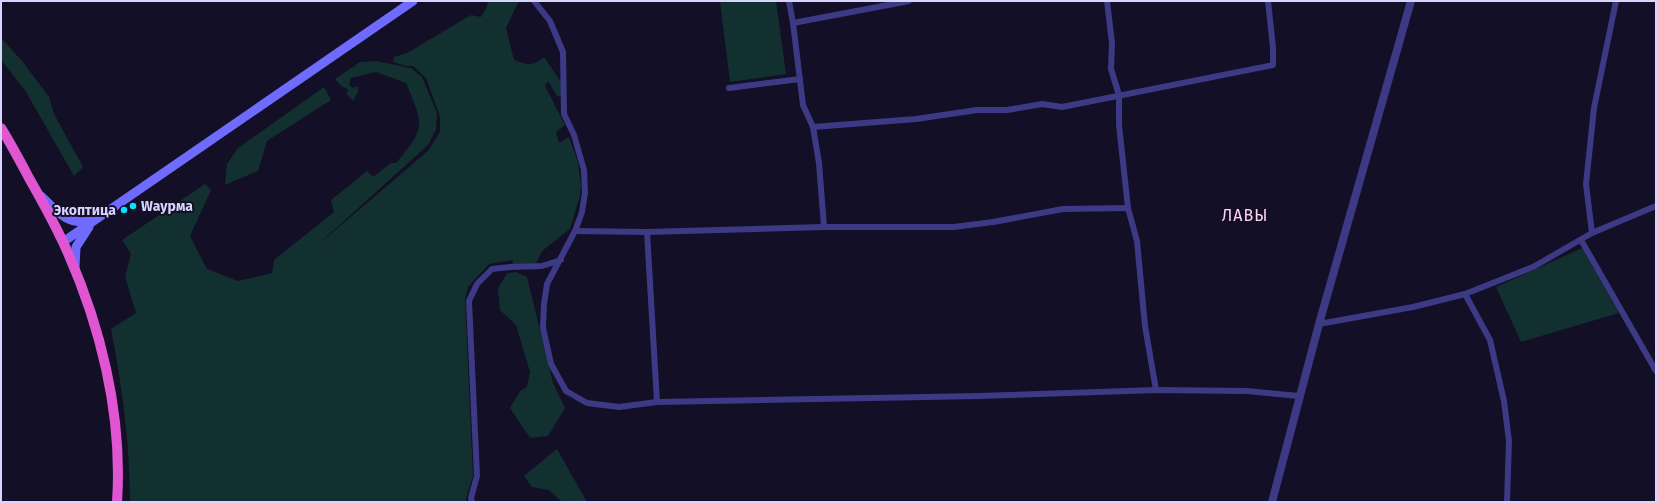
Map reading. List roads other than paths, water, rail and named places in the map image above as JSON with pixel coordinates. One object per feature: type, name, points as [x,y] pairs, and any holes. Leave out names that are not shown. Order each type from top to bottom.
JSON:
[{"type":"highway","points":[[1,128],[63,242],[75,270],[96,333],[107,373],[115,422],[118,476],[117,502]]},
{"type":"main road","points":[[63,242],[402,4],[413,1]]},
{"type":"main road","points":[[37,192],[69,220],[79,223],[94,221]]},
{"type":"main road","points":[[75,270],[74,259],[76,248],[94,221]]},
{"type":"street","points":[[534,1],[550,21],[563,52],[564,114],[574,135],[584,170],[585,193],[582,212],[575,231],[547,284],[543,328],[551,364],[566,391],[587,403],[619,407],[656,402],[979,396],[1156,390],[1247,391],[1299,396]]},
{"type":"street","points":[[789,1],[803,104],[813,127],[819,163],[824,227]]},
{"type":"street","points":[[793,23],[909,1]]},
{"type":"street","points":[[1107,1],[1112,43],[1112,69],[1120,95],[1118,125],[1128,208],[1136,241],[1145,326],[1156,390]]},
{"type":"street","points":[[813,127],[916,119],[977,110],[1007,110],[1042,104],[1062,107],[1273,65],[1273,48],[1268,1]]},
{"type":"street","points":[[1272,502],[1299,396],[1411,1]]},
{"type":"street","points":[[1592,233],[1586,184],[1594,108],[1616,1]]},
{"type":"street","points":[[729,88],[800,80]]},
{"type":"street","points":[[1319,324],[1414,307],[1465,294],[1533,267],[1592,233],[1656,206]]},
{"type":"street","points":[[575,231],[647,232],[824,227],[954,227],[993,222],[1063,209],[1128,208]]},
{"type":"street","points":[[647,232],[656,402]]},
{"type":"street","points":[[1582,240],[1656,371]]},
{"type":"street","points":[[472,502],[471,498],[477,476],[469,301],[477,284],[492,269],[542,266],[560,260]]},
{"type":"street","points":[[1465,294],[1490,340],[1504,401],[1509,441],[1508,502]]},
{"type":"place","name":"Wаурма","points":[[133,206]]},
{"type":"place","name":"Экоптица","points":[[124,210]]},
{"type":"district","name":"ЛАВЫ","points":[[1245,215]]}]
